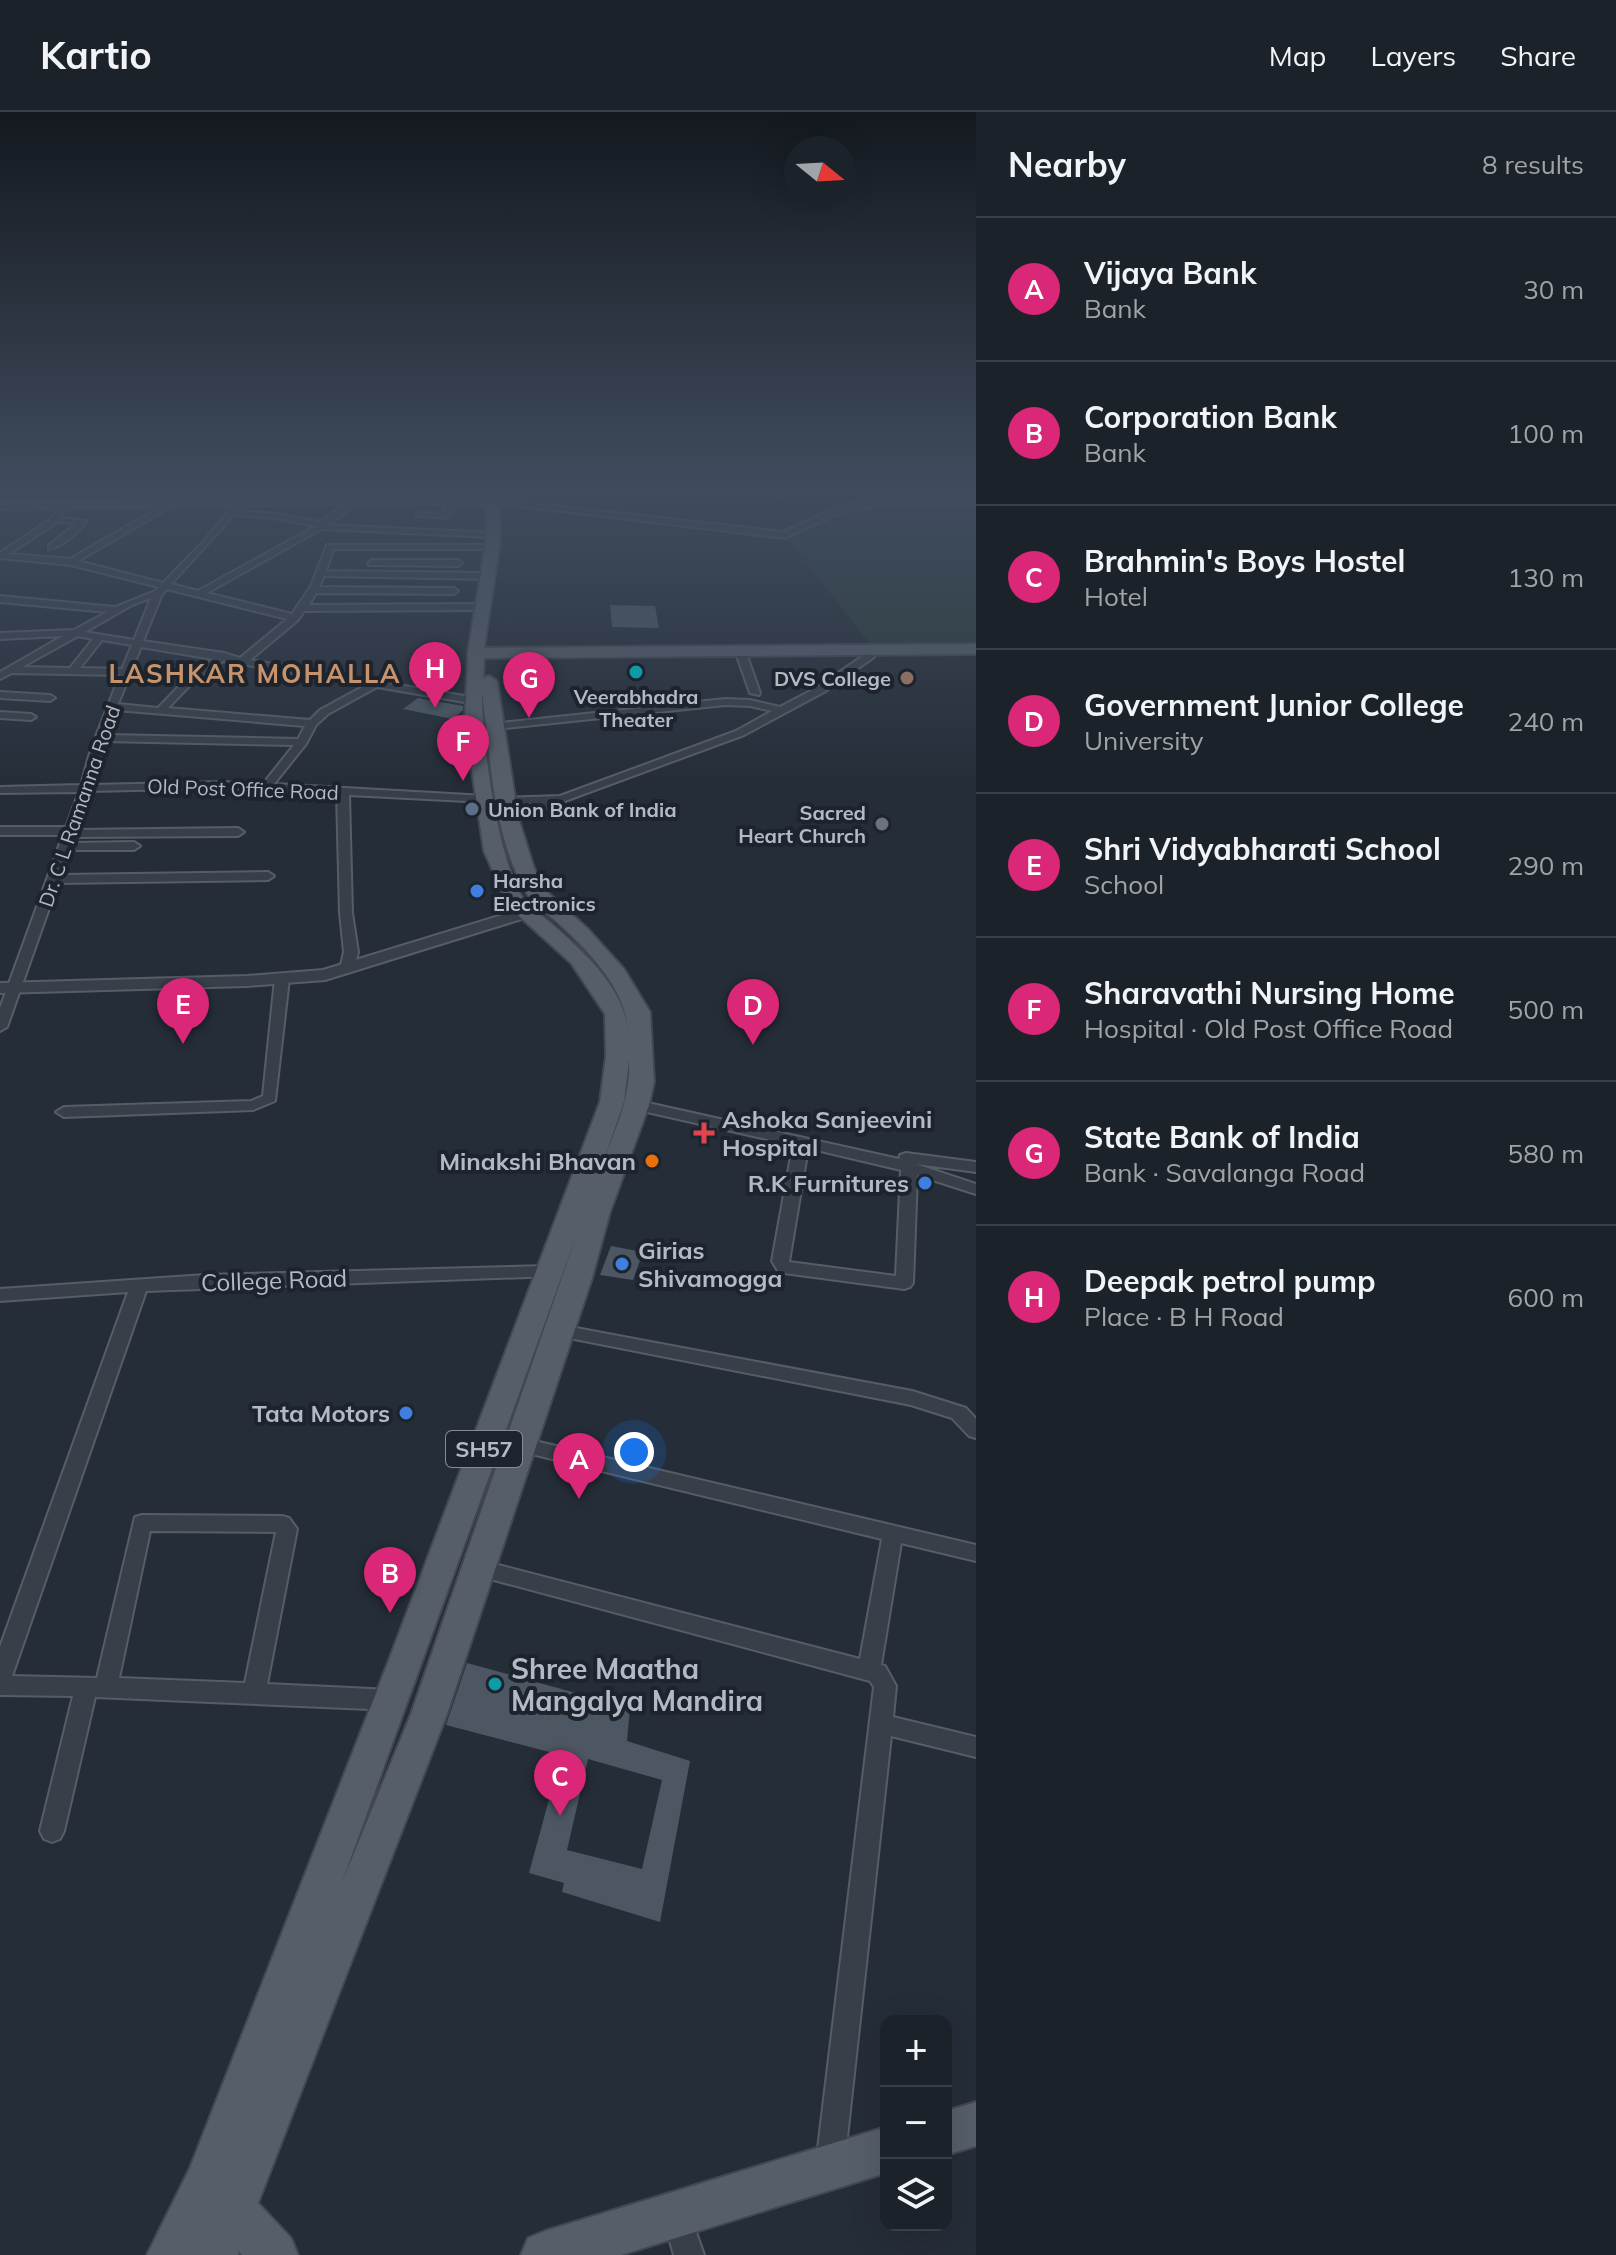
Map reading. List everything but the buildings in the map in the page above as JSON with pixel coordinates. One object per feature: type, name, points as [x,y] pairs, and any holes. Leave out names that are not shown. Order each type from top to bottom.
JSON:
[{"type":"main road","points":[[483,653],[485,587]]},
{"type":"main road","points":[[483,653],[495,587]]},
{"type":"main road","points":[[483,653],[976,651]]},
{"type":"main road","name":"SH57","points":[[483,653],[473,724],[501,805]]},
{"type":"main road","name":"SH57","points":[[214,2255],[429,1714],[560,1331],[597,1212],[625,1104],[616,1014],[539,908],[516,903],[494,851],[501,805],[495,726],[483,653]]},
{"type":"main road","name":"SH57","points":[[171,2255],[208,2181],[392,1700],[548,1272],[625,1104]]},
{"type":"main road","points":[[952,2131],[976,2124]]},
{"type":"main road","points":[[545,2255],[683,2236],[830,2167],[880,2152]]},
{"type":"main road","points":[[233,2210],[274,2255]]},
{"type":"street","points":[[150,587],[295,618]]},
{"type":"street","points":[[3,672],[163,587]]},
{"type":"street","points":[[198,595],[212,587]]},
{"type":"street","points":[[243,660],[295,618],[316,587]]},
{"type":"street","points":[[453,608],[455,587]]},
{"type":"street","name":"Dr. C L Ramanna Road","points":[[0,1027],[8,987],[53,879],[100,738],[160,590]]},
{"type":"street","points":[[315,590],[454,591]]},
{"type":"street","points":[[0,599],[116,610]]},
{"type":"street","points":[[304,608],[482,607]]},
{"type":"street","points":[[0,634],[77,633],[138,641],[476,701]]},
{"type":"street","points":[[73,671],[100,636]]},
{"type":"street","points":[[501,805],[561,799],[740,733],[783,711],[871,652]]},
{"type":"street","points":[[741,653],[755,693]]},
{"type":"street","points":[[161,710],[191,679],[224,656]]},
{"type":"street","points":[[3,672],[126,672]]},
{"type":"street","points":[[267,786],[302,742],[312,723],[324,712],[376,684]]},
{"type":"street","points":[[0,695],[50,698]]},
{"type":"street","points":[[495,726],[725,702],[750,703],[783,711]]},
{"type":"street","points":[[113,707],[312,723]]},
{"type":"street","points":[[0,715],[31,717]]},
{"type":"street","points":[[100,738],[302,742]]},
{"type":"street","name":"Old Post Office Road","points":[[0,790],[267,786],[501,805]]},
{"type":"street","points":[[343,791],[346,913],[351,952],[347,969]]},
{"type":"street","points":[[0,831],[134,846]]},
{"type":"street","points":[[68,837],[238,832]]},
{"type":"street","points":[[53,879],[268,876]]},
{"type":"street","points":[[8,987],[325,975],[539,908]]},
{"type":"street","points":[[64,1112],[253,1105],[270,1098],[282,979]]},
{"type":"street","points":[[625,1104],[836,1149],[909,1167],[976,1189]]},
{"type":"street","points":[[801,1141],[780,1261],[784,1267],[904,1283],[909,1167]]},
{"type":"street","points":[[836,1149],[976,1167]]},
{"type":"street","name":"College Road","points":[[0,1295],[139,1286],[548,1272]]},
{"type":"street","points":[[0,1677],[139,1286]]},
{"type":"street","points":[[560,1331],[912,1398],[959,1413],[976,1431]]},
{"type":"street","points":[[522,1445],[976,1553]]},
{"type":"street","points":[[52,1831],[142,1523],[282,1524],[287,1529],[254,1693]]},
{"type":"street","points":[[869,1670],[893,1533]]},
{"type":"street","points":[[479,1568],[869,1670],[883,1678],[881,1724],[830,2167]]},
{"type":"street","points":[[0,1685],[392,1700]]},
{"type":"street","points":[[881,1724],[976,1747]]},
{"type":"shaded area","points":[[825,587],[976,587],[976,648],[874,649]]},
{"type":"place","name":"Veerabhadra Theater","points":[[636,672]]},
{"type":"place","name":"DVS College","points":[[907,678]]},
{"type":"place","name":"Deepak petrol pump","points":[[435,708]]},
{"type":"place","name":"State Bank of India","points":[[529,718]]},
{"type":"place","name":"Sharavathi Nursing Home","points":[[463,781]]},
{"type":"place","name":"Union Bank of India","points":[[472,809]]},
{"type":"place","name":"Sacred Heart Church","points":[[882,824]]},
{"type":"place","name":"Harsha Electronics","points":[[477,891]]},
{"type":"place","name":"Shri Vidyabharati School","points":[[183,1044]]},
{"type":"place","name":"Government Junior College","points":[[753,1045]]},
{"type":"place","name":"Ashoka Sanjeevini Hospital","points":[[704,1133]]},
{"type":"place","name":"Minakshi Bhavan","points":[[652,1161]]},
{"type":"place","name":"R.K Furnitures","points":[[925,1183]]},
{"type":"place","name":"Girias Shivamogga","points":[[622,1264]]},
{"type":"place","name":"Tata Motors","points":[[406,1413]]},
{"type":"place","name":"Vijaya Bank","points":[[579,1499]]},
{"type":"place","name":"Corporation Bank","points":[[390,1613]]},
{"type":"place","name":"Shree Maatha Mangalya Mandira","points":[[495,1684]]},
{"type":"place","name":"Brahmin's Boys Hostel","points":[[560,1816]]},
{"type":"district","name":"LASHKAR MOHALLA","points":[[255,673]]}]
